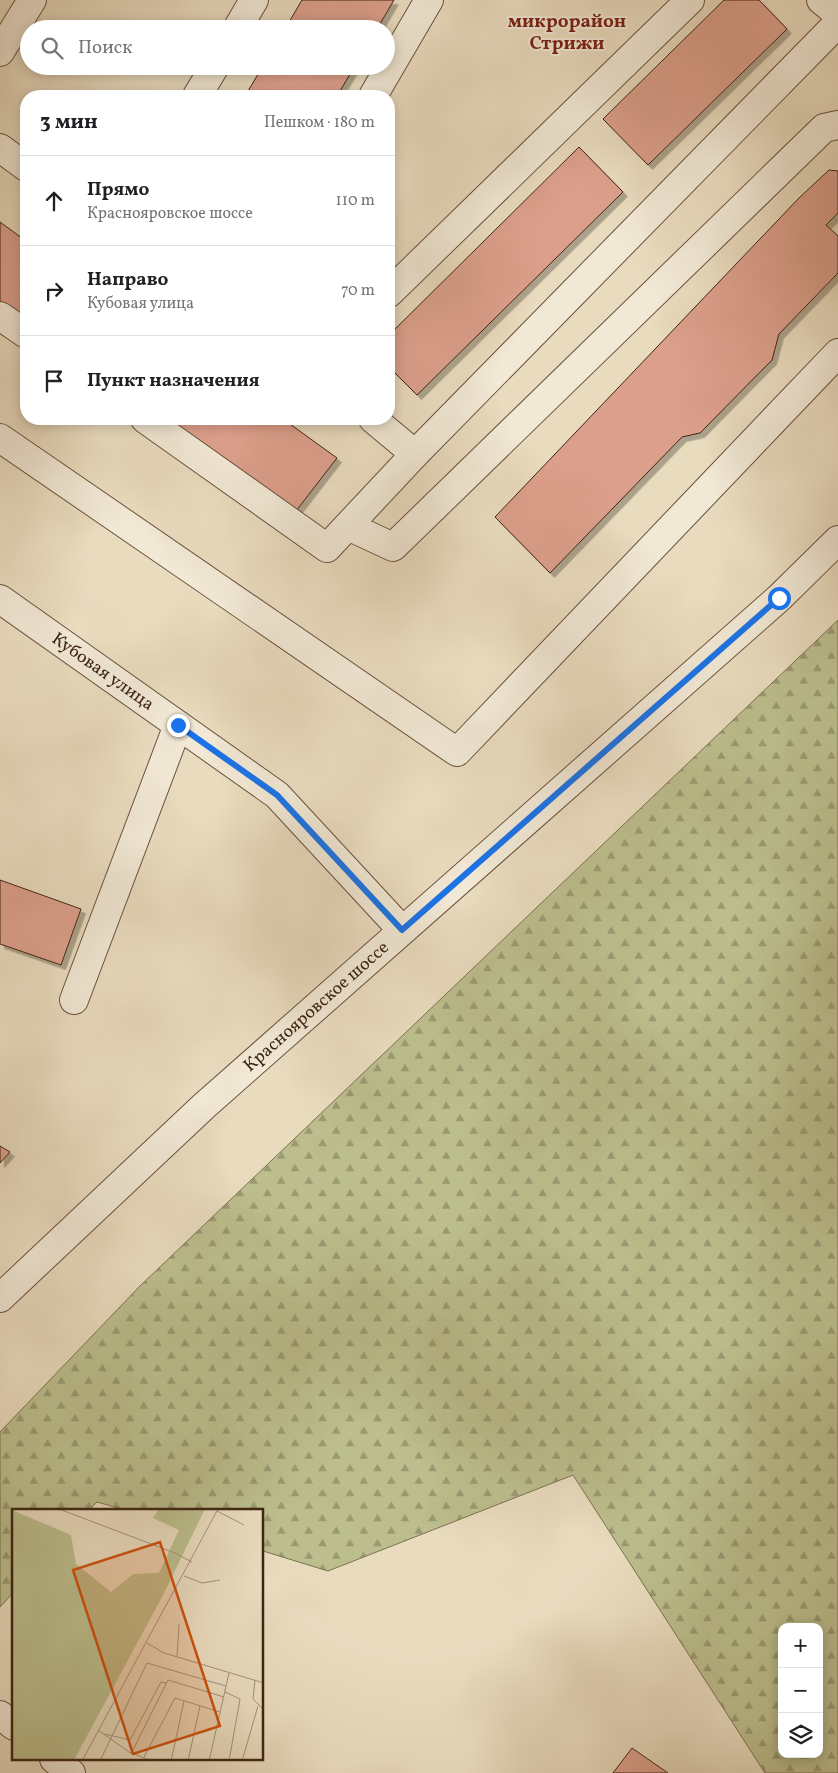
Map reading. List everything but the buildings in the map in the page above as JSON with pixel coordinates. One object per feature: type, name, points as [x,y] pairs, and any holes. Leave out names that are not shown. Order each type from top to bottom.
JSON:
[{"type":"street","points":[[0,52],[32,0]]},
{"type":"street","points":[[242,20],[254,0]]},
{"type":"street","points":[[395,58],[430,0]]},
{"type":"street","points":[[395,287],[690,0]]},
{"type":"street","points":[[821,0],[838,14]]},
{"type":"street","points":[[153,425],[327,548],[415,454],[838,23]]},
{"type":"street","points":[[201,90],[210,75]]},
{"type":"street","points":[[376,90],[385,75]]},
{"type":"street","points":[[348,526],[393,547],[824,128],[838,125]]},
{"type":"street","points":[[0,148],[20,163]]},
{"type":"street","points":[[0,316],[20,330]]},
{"type":"street","points":[[0,438],[457,752],[838,353]]},
{"type":"street","points":[[380,425],[415,454]]},
{"type":"street","name":"Краснояровское шоссе","points":[[0,1298],[204,1106],[779,598],[838,540]]},
{"type":"street","name":"Кубовая улица","points":[[0,599],[277,795],[402,930]]},
{"type":"street","points":[[74,1000],[178,725]]},
{"type":"street","points":[[0,1715],[12,1724]]},
{"type":"street","points":[[55,1760],[71,1773]]},
{"type":"green space","points":[[838,620],[838,1773],[765,1773],[573,1475],[328,1571],[264,1551],[264,1509],[122,1509],[97,1502],[90,1509],[12,1509],[12,1594],[0,1607],[0,1432],[140,1286]]},
{"type":"district","name":"микрорайон Стрижи","points":[[567,33]]},
{"type":"route","points":[[178,725],[277,795],[402,930],[779,598]]}]
